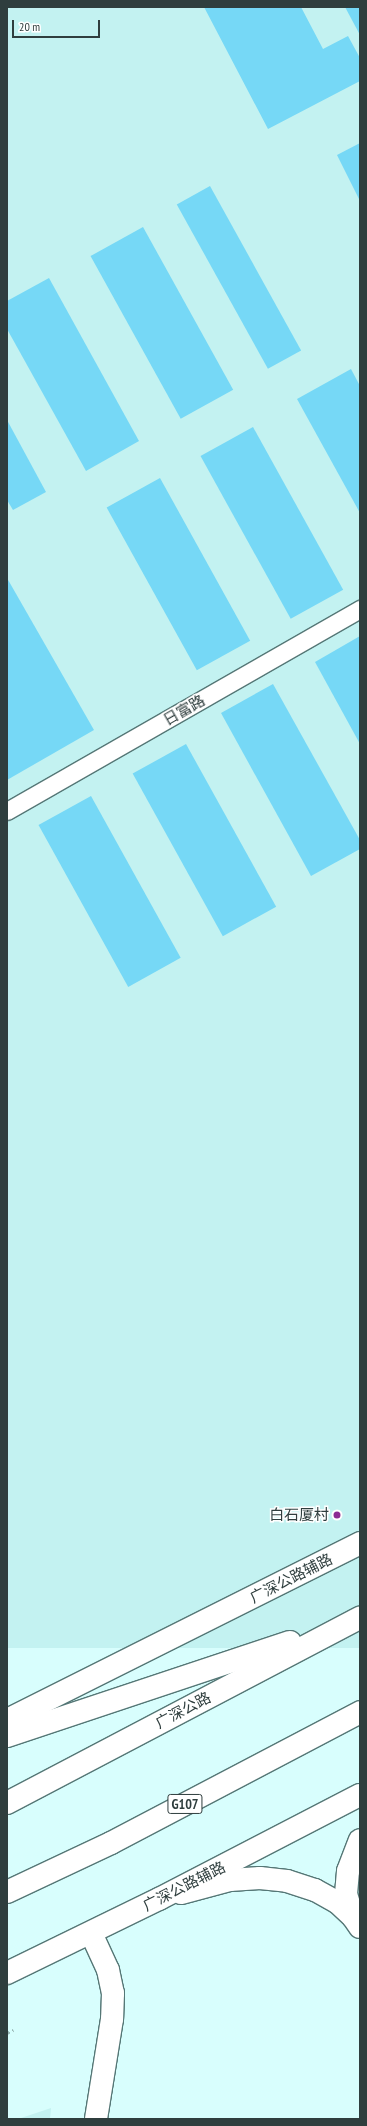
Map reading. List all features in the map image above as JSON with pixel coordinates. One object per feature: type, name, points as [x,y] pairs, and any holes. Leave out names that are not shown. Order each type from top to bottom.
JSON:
[{"type":"main road","name":"广深公路辅路","points":[[7,1720],[360,1543]]},
{"type":"main road","points":[[7,1736],[356,1620]]},
{"type":"main road","name":"广深公路","points":[[7,1803],[356,1620]]},
{"type":"main road","name":"G107","points":[[7,1892],[111,1843],[360,1712]]},
{"type":"main road","name":"广深公路辅路","points":[[7,1973],[159,1899],[360,1795]]},
{"type":"main road","points":[[357,1922],[346,1894],[348,1871],[360,1840]]},
{"type":"main road","points":[[7,1906],[111,1843]]},
{"type":"main road","points":[[159,1899],[230,1880],[260,1878],[287,1881],[315,1890],[337,1902],[357,1922]]},
{"type":"main road","points":[[90,1933],[108,1970],[113,1992],[112,2019],[96,2119]]},
{"type":"lane","name":"日富路","points":[[7,811],[360,609]]},
{"type":"path","points":[[7,2033],[13,2030]]},
{"type":"shaded area","points":[[7,7],[360,7],[360,1648],[7,1648]]},
{"type":"shaded area","points":[[51,2108],[50,2119],[18,2119]]},
{"type":"building","points":[[204,7],[301,7],[323,49],[348,36],[360,58],[360,81],[268,129]]},
{"type":"building","points":[[345,7],[360,7],[360,35]]},
{"type":"building","points":[[360,143],[360,201],[337,155]]},
{"type":"building","points":[[210,186],[301,350],[268,369],[177,204]]},
{"type":"building","points":[[143,227],[233,390],[181,419],[91,256]]},
{"type":"building","points":[[49,278],[139,441],[86,471],[7,329],[7,301]]},
{"type":"building","points":[[351,369],[360,386],[360,513],[297,399]]},
{"type":"building","points":[[7,420],[46,492],[13,510],[7,500]]},
{"type":"building","points":[[253,427],[343,590],[291,619],[201,456]]},
{"type":"building","points":[[160,478],[250,641],[197,670],[107,508]]},
{"type":"building","points":[[7,578],[94,730],[7,780]]},
{"type":"building","points":[[360,636],[360,744],[315,662]]},
{"type":"building","points":[[273,684],[360,840],[360,849],[311,876],[221,713]]},
{"type":"building","points":[[186,744],[276,907],[223,936],[133,774]]},
{"type":"building","points":[[91,796],[181,958],[128,987],[39,825]]},
{"type":"place","name":"白石厦村","points":[[337,1515]]}]
